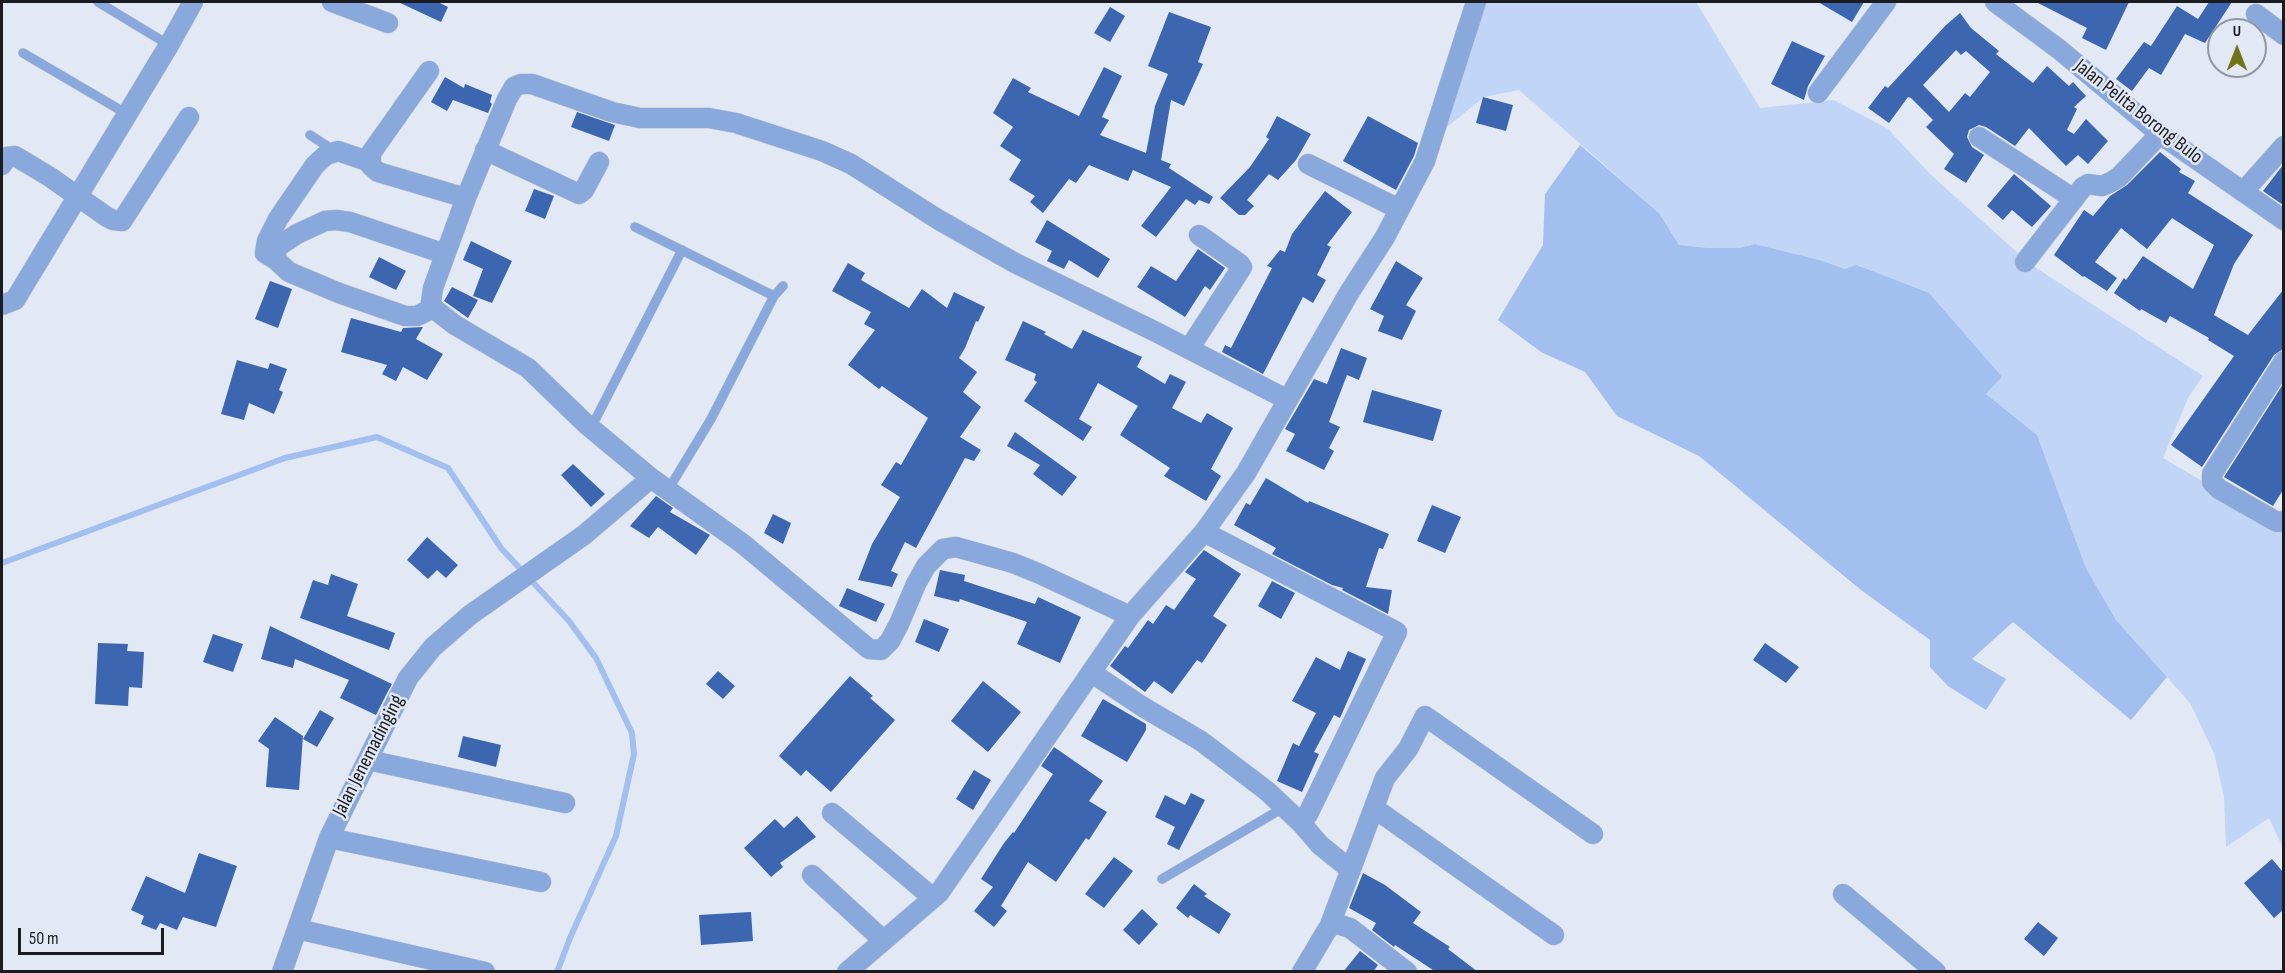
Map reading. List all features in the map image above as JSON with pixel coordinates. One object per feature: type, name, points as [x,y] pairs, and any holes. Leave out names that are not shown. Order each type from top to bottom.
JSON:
[{"type":"street","points":[[2,305],[15,300],[193,2]]},
{"type":"street","points":[[332,2],[388,24]]},
{"type":"street","points":[[847,972],[933,898],[954,873],[1130,616],[1204,532],[1246,473],[1349,293],[1385,237],[1425,161],[1476,2]]},
{"type":"street","points":[[1818,93],[1886,2]]},
{"type":"street","name":"Jalan Pelita Borong Bulo","points":[[1995,2],[2060,50],[2160,134],[2283,220]]},
{"type":"street","points":[[2256,14],[2283,35]]},
{"type":"street","points":[[429,71],[371,153],[372,169],[466,198]]},
{"type":"street","points":[[432,308],[432,288],[444,254],[507,99],[514,87],[521,84],[532,84],[612,112],[640,118],[709,118],[736,123],[822,151],[851,164],[939,220],[1005,258],[1288,400]]},
{"type":"street","points":[[2,165],[8,157],[15,156],[50,177],[107,217],[122,221],[189,117]]},
{"type":"street","points":[[2025,262],[2088,184],[2102,186],[2119,177],[2160,134]]},
{"type":"street","points":[[1979,137],[2074,199]]},
{"type":"street","points":[[2243,192],[2283,146]]},
{"type":"street","points":[[485,150],[576,194],[584,190],[599,162]]},
{"type":"street","points":[[370,162],[342,151],[331,152],[315,165],[270,234],[266,255],[275,259],[289,272],[339,293],[405,316],[417,316],[432,308]]},
{"type":"street","points":[[1308,164],[1399,209]]},
{"type":"street","points":[[275,259],[279,246],[297,234],[325,221],[336,220],[350,222],[444,254]]},
{"type":"street","points":[[1189,349],[1242,267],[1199,234]]},
{"type":"street","points":[[432,308],[454,325],[528,368],[591,428],[651,478],[743,544],[869,650],[881,650],[890,641],[926,566],[944,549],[956,547],[1013,563],[1130,616]]},
{"type":"street","points":[[2283,361],[2212,474],[2212,482],[2219,489],[2277,522],[2283,520]]},
{"type":"street","name":"Jalan Jenemadinging","points":[[282,972],[301,911],[328,838],[408,678],[434,647],[470,615],[584,535],[651,478]]},
{"type":"street","points":[[1204,532],[1397,632],[1317,798],[1301,823]]},
{"type":"street","points":[[1092,673],[1143,707],[1201,741],[1267,791],[1301,823],[1320,845],[1351,870]]},
{"type":"street","points":[[1302,972],[1330,925],[1385,778],[1408,749],[1425,716],[1593,834]]},
{"type":"street","points":[[368,760],[565,803]]},
{"type":"street","points":[[1374,808],[1554,936]]},
{"type":"street","points":[[832,813],[933,898]]},
{"type":"street","points":[[328,838],[541,882]]},
{"type":"street","points":[[812,875],[883,940]]},
{"type":"street","points":[[1843,894],[1935,972]]},
{"type":"street","points":[[1330,925],[1338,922],[1350,928],[1407,972]]},
{"type":"street","points":[[297,929],[484,972]]},
{"type":"lane","points":[[98,2],[169,45]]},
{"type":"lane","points":[[23,53],[128,114]]},
{"type":"lane","points":[[310,135],[327,146],[331,152]]},
{"type":"lane","points":[[635,227],[774,296]]},
{"type":"lane","points":[[591,428],[682,250]]},
{"type":"lane","points":[[668,490],[711,419],[774,296],[783,286]]},
{"type":"lane","points":[[1162,879],[1283,808]]},
{"type":"shaded area","points":[[1471,2],[1696,2],[1760,108],[1834,100],[1888,129],[1930,174],[2030,264],[2203,376],[2188,398],[2163,458],[2283,529],[2283,848],[2269,818],[2226,847],[2224,797],[2214,753],[2190,703],[2116,620],[2086,568],[2037,435],[1986,394],[2002,377],[1845,269],[1820,260],[1755,244],[1739,248],[1679,245],[1659,213],[1519,90],[1484,97],[1427,143]]},
{"type":"shaded area","points":[[1580,145],[1659,213],[1679,245],[1739,248],[1755,244],[1820,260],[1845,269],[1856,265],[1929,293],[2002,377],[1986,394],[2037,435],[2086,568],[2116,620],[2167,677],[2131,720],[2013,622],[1972,659],[2006,679],[1986,710],[1948,686],[1930,667],[1930,640],[1861,590],[1699,456],[1617,416],[1585,372],[1541,352],[1498,320],[1543,245],[1545,194]]},
{"type":"building","points":[[398,2],[438,2],[448,7],[441,22]]},
{"type":"building","points":[[1818,2],[1864,2],[1852,22]]},
{"type":"building","points":[[2036,2],[2129,2],[2106,50],[2082,38],[2087,28]]},
{"type":"building","points":[[2209,2],[2232,2],[2221,18],[2207,18],[2205,43],[2185,34],[2161,75],[2149,68],[2132,91],[2116,79],[2144,42],[2151,46],[2177,6],[2198,19]]},
{"type":"building","points":[[1110,7],[1125,16],[1110,42],[1094,33]]},
{"type":"building","points":[[1169,12],[1211,27],[1198,62],[1203,64],[1184,106],[1171,100],[1161,160],[1171,164],[1169,168],[1213,197],[1209,204],[1199,200],[1195,205],[1186,199],[1156,237],[1141,226],[1171,187],[1133,170],[1128,181],[1089,165],[1076,183],[1069,179],[1043,213],[1030,202],[1035,196],[1009,180],[1021,160],[1000,146],[1013,127],[993,113],[1013,78],[1031,88],[1028,92],[1079,116],[1104,67],[1122,76],[1102,117],[1109,120],[1100,135],[1146,153],[1155,106],[1168,74],[1148,66]]},
{"type":"building","points":[[1960,13],[1971,28],[1999,51],[1996,54],[2033,83],[2047,66],[2069,86],[2073,82],[2086,96],[2074,107],[2077,109],[2067,130],[2074,134],[2086,119],[2108,141],[2088,164],[2078,155],[2066,166],[2029,128],[2015,146],[1979,125],[1969,130],[1967,137],[1972,147],[1984,155],[1966,183],[1944,169],[1954,154],[1926,127],[1933,120],[1911,98],[1908,97],[1889,123],[1868,108],[1885,86],[1888,88],[1945,26]],"holes":[[[1956,50],[1961,55],[1966,51],[1990,72],[1970,97],[1965,93],[1949,112],[1923,85]]]},
{"type":"building","points":[[1792,41],[1825,56],[1808,86],[1804,100],[1771,84]]},
{"type":"building","points":[[445,77],[464,88],[465,84],[492,95],[490,102],[492,104],[488,113],[453,100],[447,111],[431,102]]},
{"type":"building","points":[[1483,97],[1513,105],[1506,131],[1476,123]]},
{"type":"building","points":[[577,112],[615,125],[609,141],[571,127]]},
{"type":"building","points":[[1277,116],[1311,134],[1296,160],[1278,180],[1269,174],[1247,200],[1254,206],[1245,215],[1239,215],[1220,198],[1250,167],[1269,139],[1266,137]]},
{"type":"building","points":[[1368,116],[1418,143],[1414,156],[1396,190],[1343,161]]},
{"type":"building","points":[[2160,152],[2181,169],[2179,172],[2195,181],[2188,193],[2253,235],[2234,264],[2214,315],[2248,335],[2283,290],[2283,349],[2274,355],[2202,467],[2171,445],[2234,356],[2208,340],[2209,338],[2170,316],[2166,323],[2141,309],[2140,311],[2114,293],[2143,256],[2193,289],[2214,245],[2172,218],[2147,249],[2121,228],[2095,262],[2117,278],[2107,291],[2083,277],[2054,255],[2084,210],[2093,216],[2110,196],[2127,185]]},
{"type":"building","points":[[2283,165],[2283,205],[2263,191]]},
{"type":"building","points":[[2014,174],[2051,206],[2032,227],[2012,210],[2003,220],[1987,206]]},
{"type":"building","points":[[534,189],[554,196],[545,219],[525,211]]},
{"type":"building","points":[[1325,191],[1352,212],[1327,245],[1331,247],[1317,275],[1326,280],[1313,303],[1303,297],[1263,374],[1222,352],[1225,345],[1231,348],[1272,268],[1267,266],[1280,250],[1285,252],[1292,234]]},
{"type":"building","points":[[1047,220],[1110,259],[1098,278],[1069,260],[1064,269],[1047,261],[1052,251],[1035,242]]},
{"type":"building","points":[[471,241],[512,261],[492,303],[473,296],[483,269],[463,260]]},
{"type":"building","points":[[1198,249],[1225,268],[1210,290],[1205,286],[1185,317],[1137,287],[1151,266],[1176,281]]},
{"type":"building","points":[[379,257],[406,271],[396,290],[369,277]]},
{"type":"building","points":[[1396,261],[1423,278],[1406,305],[1416,311],[1402,340],[1378,331],[1384,316],[1370,309]]},
{"type":"building","points":[[848,263],[865,273],[861,280],[909,308],[922,289],[947,308],[954,292],[985,307],[959,358],[977,372],[963,392],[981,407],[960,437],[981,450],[974,461],[965,458],[916,548],[905,542],[891,571],[898,574],[892,587],[858,580],[872,544],[900,497],[881,485],[896,462],[901,465],[928,418],[882,386],[879,389],[848,365],[875,330],[864,324],[871,312],[832,291]]},
{"type":"building","points":[[270,281],[292,289],[278,328],[255,319]]},
{"type":"building","points":[[452,287],[478,300],[468,318],[444,301]]},
{"type":"building","points":[[351,318],[401,332],[403,328],[423,327],[416,339],[443,354],[427,380],[403,367],[396,381],[382,374],[387,365],[341,352]]},
{"type":"building","points":[[1023,321],[1046,332],[1044,334],[1072,349],[1083,330],[1142,357],[1137,367],[1165,384],[1170,374],[1186,382],[1172,408],[1201,423],[1207,413],[1233,428],[1211,469],[1221,476],[1206,501],[1164,476],[1170,468],[1120,435],[1138,406],[1098,383],[1079,419],[1092,427],[1083,441],[1024,401],[1037,382],[1034,380],[1036,374],[1005,360]]},
{"type":"building","points":[[1341,348],[1367,358],[1359,380],[1347,375],[1329,422],[1340,427],[1329,448],[1334,451],[1324,470],[1286,451],[1295,434],[1285,429],[1314,379],[1327,384]]},
{"type":"building","points":[[237,360],[268,369],[270,363],[287,369],[279,390],[283,392],[274,414],[249,403],[244,420],[221,414]]},
{"type":"building","points":[[2283,384],[2283,490],[2273,506],[2224,477]]},
{"type":"building","points":[[1372,390],[1442,410],[1433,441],[1363,422]]},
{"type":"building","points":[[1015,432],[1077,477],[1062,496],[1033,474],[1040,465],[1007,446]]},
{"type":"building","points":[[573,464],[605,494],[591,507],[561,475]]},
{"type":"building","points":[[1266,478],[1308,503],[1309,501],[1389,534],[1383,549],[1379,548],[1366,587],[1392,590],[1388,614],[1342,590],[1343,588],[1332,585],[1272,554],[1276,548],[1234,525],[1246,503],[1250,505]]},
{"type":"building","points":[[656,496],[673,508],[670,512],[710,535],[696,555],[658,527],[649,538],[630,526]]},
{"type":"building","points":[[1432,505],[1461,517],[1445,553],[1417,541]]},
{"type":"building","points":[[773,514],[791,523],[783,544],[764,533]]},
{"type":"building","points":[[427,537],[458,565],[446,578],[437,570],[428,579],[407,560]]},
{"type":"building","points":[[1204,550],[1241,574],[1213,616],[1227,625],[1202,663],[1197,660],[1172,694],[1154,681],[1145,692],[1110,666],[1125,646],[1128,648],[1148,620],[1153,624],[1166,605],[1174,610],[1196,579],[1185,572]]},
{"type":"building","points":[[940,570],[965,575],[964,581],[1035,604],[1038,597],[1081,617],[1060,663],[1017,644],[1027,622],[960,599],[959,602],[934,596]]},
{"type":"building","points":[[331,574],[358,584],[347,616],[395,633],[389,650],[300,618],[313,580],[328,585]]},
{"type":"building","points":[[1272,581],[1295,593],[1281,619],[1258,606]]},
{"type":"building","points":[[847,588],[885,604],[876,622],[839,606]]},
{"type":"building","points":[[924,619],[949,629],[939,652],[915,642]]},
{"type":"building","points":[[270,626],[392,684],[376,715],[340,698],[349,680],[295,659],[293,668],[261,659]]},
{"type":"building","points":[[213,634],[243,644],[233,672],[203,662]]},
{"type":"building","points":[[98,643],[128,644],[127,651],[144,652],[142,688],[129,687],[128,706],[95,704]]},
{"type":"building","points":[[1765,643],[1799,667],[1786,683],[1753,660]]},
{"type":"building","points":[[1348,651],[1366,659],[1340,718],[1334,715],[1314,752],[1319,754],[1302,792],[1277,781],[1293,743],[1299,746],[1316,713],[1292,701],[1316,657],[1340,670]]},
{"type":"building","points":[[718,671],[735,686],[723,699],[706,684]]},
{"type":"building","points":[[850,676],[895,720],[831,792],[806,770],[801,776],[779,756]]},
{"type":"building","points":[[983,681],[1021,712],[988,752],[951,721]]},
{"type":"building","points":[[1103,699],[1146,724],[1146,730],[1127,762],[1081,736]]},
{"type":"building","points":[[320,710],[334,718],[317,747],[303,739]]},
{"type":"building","points":[[275,717],[303,736],[299,790],[266,787],[269,749],[258,741]]},
{"type":"building","points":[[463,736],[501,745],[496,767],[458,757]]},
{"type":"building","points":[[1054,747],[1103,781],[1089,801],[1107,812],[1089,840],[1086,838],[1056,882],[1028,862],[1001,906],[1007,911],[994,927],[974,911],[993,887],[981,879],[1053,774],[1041,766]]},
{"type":"building","points":[[974,770],[991,780],[973,810],[956,799]]},
{"type":"building","points":[[1191,793],[1205,800],[1179,850],[1167,844],[1175,827],[1155,817],[1165,795],[1185,805]]},
{"type":"building","points":[[797,816],[816,837],[780,863],[783,867],[771,877],[744,848],[775,819],[784,828]]},
{"type":"building","points":[[199,853],[237,866],[216,927],[183,917],[177,930],[160,923],[156,930],[141,924],[144,916],[131,910],[146,876],[185,893]]},
{"type":"building","points":[[1114,857],[1133,871],[1104,908],[1085,894]]},
{"type":"building","points":[[2272,859],[2283,872],[2283,910],[2274,918],[2244,883]]},
{"type":"building","points":[[1363,873],[1385,885],[1421,912],[1413,923],[1450,947],[1448,949],[1478,972],[1436,972],[1395,945],[1394,947],[1372,930],[1376,923],[1349,908]]},
{"type":"building","points":[[1194,884],[1207,894],[1204,896],[1231,914],[1219,934],[1190,915],[1188,918],[1176,908]]},
{"type":"building","points":[[1142,909],[1158,924],[1139,945],[1123,930]]},
{"type":"building","points":[[751,912],[753,941],[701,945],[699,915]]},
{"type":"building","points":[[2038,922],[2058,938],[2044,956],[2024,939]]},
{"type":"building","points":[[1360,951],[1378,965],[1373,972],[1343,972]]},
{"type":"waterway","points":[[2,563],[285,458],[377,437],[448,468],[501,548],[569,621],[596,658],[632,733],[634,754],[616,836],[557,972]]}]
